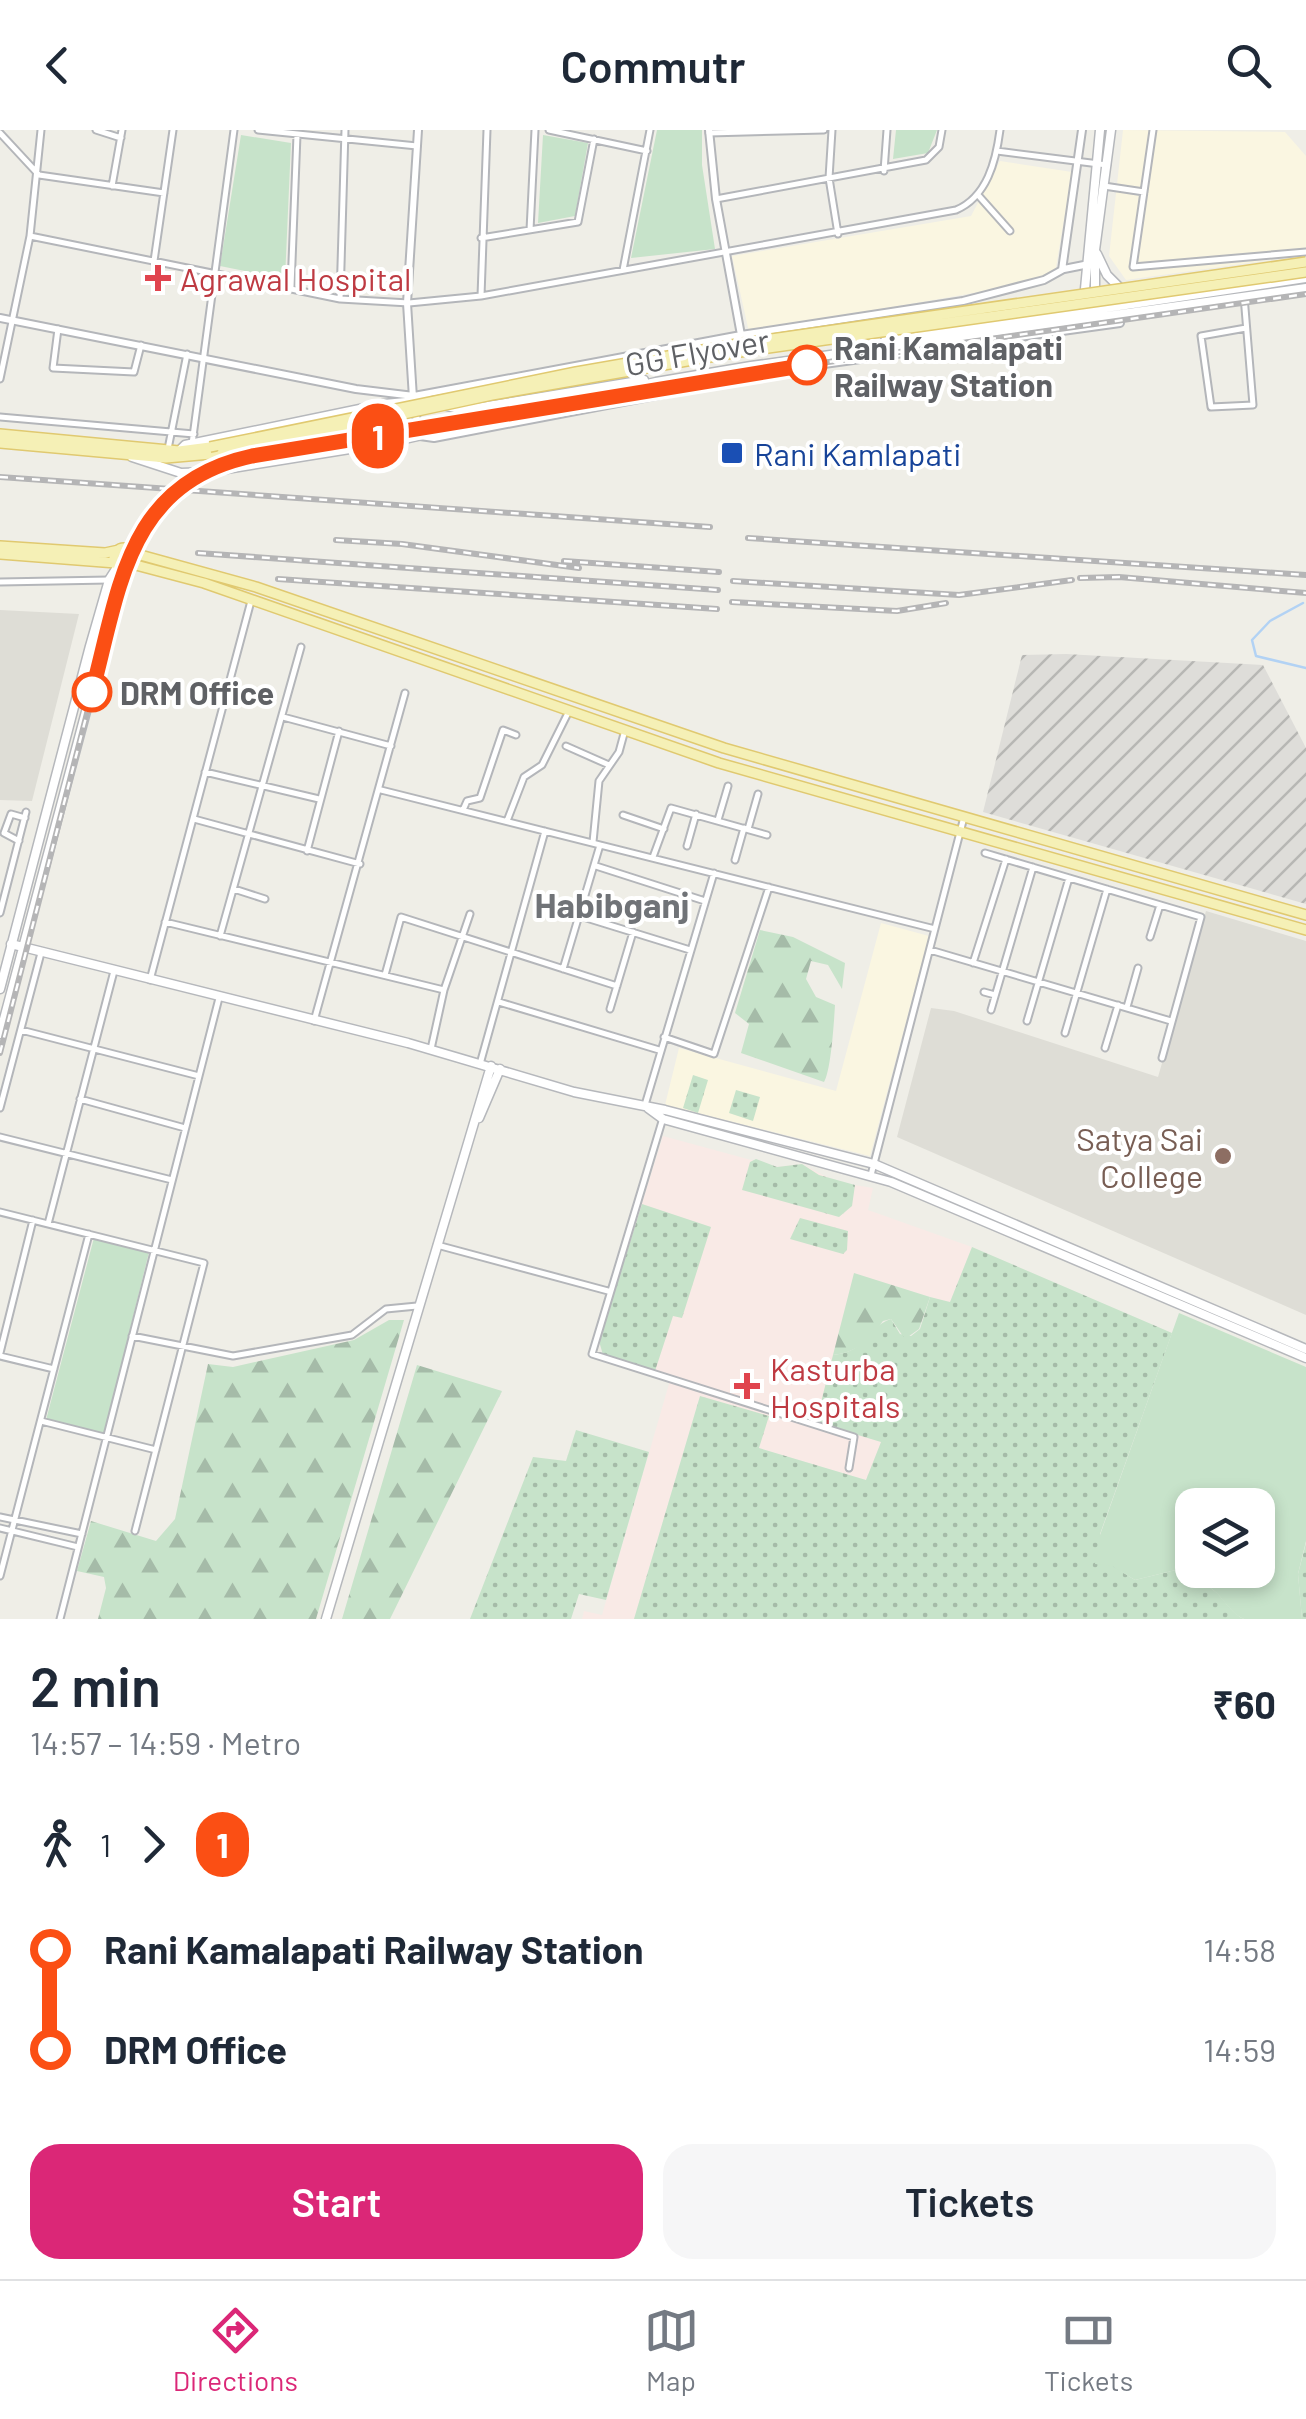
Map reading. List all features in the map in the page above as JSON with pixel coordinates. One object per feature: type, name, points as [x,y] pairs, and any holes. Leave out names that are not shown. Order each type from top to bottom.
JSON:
[{"type":"main road","points":[[1084,316],[1084,268],[1100,130]]},
{"type":"main road","points":[[1096,314],[1096,250],[1111,130]]},
{"type":"main road","points":[[1096,250],[1107,275],[1142,304]]},
{"type":"main road","name":"GG Flyover","points":[[0,434],[168,450],[210,448],[576,372],[724,346],[1306,262]]},
{"type":"main road","points":[[1059,316],[1084,268]]},
{"type":"main road","points":[[128,455],[181,473],[208,472],[420,436],[656,382],[1084,316],[1306,275]]},
{"type":"main road","name":"GG Flyover","points":[[0,443],[157,458],[222,453],[492,396],[733,353],[1306,275]]},
{"type":"main road","points":[[1096,314],[1306,288]]},
{"type":"main road","points":[[963,302],[972,328]]},
{"type":"main road","points":[[180,450],[193,439],[413,397],[464,410],[972,328],[1084,316]]},
{"type":"main road","points":[[0,546],[104,554],[120,550],[126,562],[0,1034]]},
{"type":"main road","points":[[0,554],[126,562],[256,587],[724,748],[1306,915]]},
{"type":"main road","points":[[0,989],[109,580],[126,562]]},
{"type":"main road","points":[[126,562],[720,762],[1306,930]]},
{"type":"main road","points":[[400,652],[406,638]]},
{"type":"main road","points":[[11,944],[431,1050],[646,1108],[756,1146],[872,1176],[1165,1293]]},
{"type":"main road","points":[[326,1619],[436,1244],[495,1068]]},
{"type":"main road","points":[[664,1115],[874,1164],[1165,1293],[1306,1349]]},
{"type":"main road","points":[[756,1146],[760,1136]]},
{"type":"main road","points":[[1262,1334],[1306,1358]]},
{"type":"street","points":[[0,380],[30,236],[42,130]]},
{"type":"street","points":[[96,130],[121,134],[112,186]]},
{"type":"street","points":[[154,262],[173,130]]},
{"type":"street","points":[[0,417],[193,439],[206,358],[212,272],[234,130]]},
{"type":"street","points":[[258,130],[417,146]]},
{"type":"street","points":[[340,299],[344,130]]},
{"type":"street","points":[[418,130],[407,303],[413,397],[420,436],[434,438],[817,365],[1120,323],[1120,314]]},
{"type":"street","points":[[481,296],[480,238],[487,130]]},
{"type":"street","points":[[530,230],[535,130]]},
{"type":"street","points":[[548,130],[647,150]]},
{"type":"street","points":[[623,270],[650,130]]},
{"type":"street","points":[[742,335],[716,198],[709,132],[824,130]]},
{"type":"street","points":[[832,130],[829,178],[838,234]]},
{"type":"street","points":[[884,171],[886,130]]},
{"type":"street","points":[[716,198],[884,171],[926,160],[939,147],[942,130]]},
{"type":"street","points":[[30,236],[340,299],[407,303],[481,296],[956,210],[978,195],[997,151],[1000,130]]},
{"type":"street","points":[[1062,270],[1082,130]]},
{"type":"street","points":[[1153,130],[1132,262],[1138,270],[1306,252]]},
{"type":"street","points":[[0,133],[38,175],[164,193]]},
{"type":"street","points":[[292,288],[297,135]]},
{"type":"street","points":[[480,238],[578,222],[594,139]]},
{"type":"street","points":[[997,151],[1107,165]]},
{"type":"street","points":[[1104,186],[1144,192]]},
{"type":"street","points":[[978,195],[1010,231]]},
{"type":"street","points":[[0,318],[413,397],[742,335],[963,302],[1044,280],[1062,270],[1084,268]]},
{"type":"street","points":[[1244,296],[1253,405],[1211,407],[1201,336],[1246,328]]},
{"type":"street","points":[[58,329],[52,368],[134,372],[141,345]]},
{"type":"street","points":[[168,450],[187,354]]},
{"type":"street","points":[[0,582],[109,580]]},
{"type":"street","points":[[150,982],[250,601]]},
{"type":"street","points":[[220,936],[301,647]]},
{"type":"street","points":[[314,1021],[405,693]]},
{"type":"street","points":[[506,822],[524,776],[542,765],[570,710]]},
{"type":"street","points":[[283,717],[391,746]]},
{"type":"street","points":[[463,810],[467,801],[480,798],[503,730],[516,734]]},
{"type":"street","points":[[563,969],[596,866],[594,802],[609,764],[619,752],[625,730]]},
{"type":"street","points":[[307,852],[339,731]]},
{"type":"street","points":[[566,746],[609,764]]},
{"type":"street","points":[[205,772],[319,798]]},
{"type":"street","points":[[718,820],[728,786]]},
{"type":"street","points":[[381,790],[935,929]]},
{"type":"street","points":[[735,860],[758,794]]},
{"type":"street","points":[[653,858],[671,808],[767,835]]},
{"type":"street","points":[[0,913],[25,815],[10,814],[4,834],[18,841]]},
{"type":"street","points":[[687,846],[696,814]]},
{"type":"street","points":[[622,815],[664,829]]},
{"type":"street","points":[[872,1176],[964,817]]},
{"type":"street","points":[[194,819],[359,869]]},
{"type":"street","points":[[480,1064],[545,831]]},
{"type":"street","points":[[984,853],[1200,917],[1162,1058]]},
{"type":"street","points":[[973,963],[1006,859]]},
{"type":"street","points":[[596,866],[705,901]]},
{"type":"street","points":[[991,1010],[1033,867]]},
{"type":"street","points":[[646,1108],[714,874]]},
{"type":"street","points":[[1027,1021],[1069,878]]},
{"type":"street","points":[[664,1037],[714,1054],[769,887]]},
{"type":"street","points":[[234,890],[265,898]]},
{"type":"street","points":[[1064,1033],[1107,890]]},
{"type":"street","points":[[1150,937],[1160,905]]},
{"type":"street","points":[[431,1050],[444,990],[470,914]]},
{"type":"street","points":[[580,916],[690,950]]},
{"type":"street","points":[[385,975],[400,917],[618,986]]},
{"type":"street","points":[[165,922],[444,990]]},
{"type":"street","points":[[610,1009],[633,932]]},
{"type":"street","points":[[0,942],[11,944]]},
{"type":"street","points":[[930,950],[1172,1021]]},
{"type":"street","points":[[0,1108],[40,952]]},
{"type":"street","points":[[1127,1007],[1138,968]]},
{"type":"street","points":[[48,1224],[114,971]]},
{"type":"street","points":[[984,992],[995,995]]},
{"type":"street","points":[[60,1619],[219,998]]},
{"type":"street","points":[[499,1002],[660,1050]]},
{"type":"street","points":[[1105,1048],[1118,1005]]},
{"type":"street","points":[[21,1030],[199,1076]]},
{"type":"street","points":[[80,1099],[185,1128]]},
{"type":"street","points":[[664,1115],[608,1291],[592,1349],[595,1358],[854,1437],[849,1468]]},
{"type":"street","points":[[0,1137],[172,1180]]},
{"type":"street","points":[[0,1212],[204,1263],[135,1531]]},
{"type":"street","points":[[34,1220],[0,1354],[54,1369]]},
{"type":"street","points":[[0,1576],[89,1234]]},
{"type":"street","points":[[436,1244],[608,1291]]},
{"type":"street","points":[[132,1336],[232,1356],[352,1335],[386,1309],[417,1306]]},
{"type":"street","points":[[40,1421],[156,1450]]},
{"type":"street","points":[[0,1517],[82,1534]]},
{"type":"street","points":[[0,1528],[78,1547]]},
{"type":"shaded area","points":[[1123,130],[1285,132],[1306,156],[1306,255],[1126,280],[1109,256]]},
{"type":"shaded area","points":[[1000,161],[1072,172],[1054,279],[749,332],[732,256],[971,216]]},
{"type":"shaded area","points":[[0,610],[79,614],[32,801],[0,800]]},
{"type":"shaded area","points":[[1022,655],[1263,665],[1306,748],[1306,904],[983,812]]},
{"type":"shaded area","points":[[1206,911],[1306,941],[1306,1315],[897,1137],[931,1008],[954,1011],[1158,1077]]},
{"type":"shaded area","points":[[881,923],[929,936],[870,1156],[665,1105],[679,1048],[836,1091]]},
{"type":"shaded area","name":"Kasturba Hospitals","points":[[663,1136],[777,1167],[802,1164],[836,1182],[873,1188],[868,1210],[972,1247],[950,1303],[854,1274],[817,1418],[819,1423],[882,1442],[866,1480],[759,1448],[700,1396],[634,1619],[582,1619],[584,1611],[602,1615],[671,1377],[603,1355],[599,1341]]},
{"type":"green space","points":[[657,130],[702,130],[702,165],[715,249],[631,258]]},
{"type":"green space","points":[[896,130],[937,130],[928,153],[893,159]]},
{"type":"green space","points":[[241,135],[291,143],[285,279],[220,266]]},
{"type":"green space","points":[[543,135],[588,143],[575,216],[538,223]]},
{"type":"green space","points":[[760,930],[793,937],[845,963],[842,989],[828,965],[811,961],[806,979],[816,997],[835,1005],[824,1082],[741,1053],[749,1024],[735,1013]]},
{"type":"green space","points":[[693,1075],[708,1080],[698,1113],[683,1108]]},
{"type":"green space","points":[[736,1090],[760,1097],[753,1121],[729,1113]]},
{"type":"green space","points":[[756,1159],[777,1167],[802,1164],[819,1175],[855,1185],[852,1206],[839,1217],[742,1190],[750,1162]]},
{"type":"green space","points":[[642,1204],[711,1227],[682,1318],[673,1316],[655,1371],[603,1355],[599,1341]]},
{"type":"green space","points":[[800,1218],[848,1231],[847,1250],[843,1254],[790,1239]]},
{"type":"green space","points":[[95,1234],[150,1248],[104,1435],[46,1420]]},
{"type":"green space","points":[[972,1247],[1172,1333],[1100,1534],[1102,1543],[1112,1562],[1135,1580],[1175,1570],[1175,1588],[1209,1588],[1244,1619],[634,1619],[700,1396],[769,1416],[759,1448],[866,1480],[881,1442],[818,1423],[833,1355],[854,1349],[891,1319],[900,1334],[911,1336],[920,1329],[930,1297],[950,1302]]},
{"type":"green space","points":[[854,1273],[930,1297],[919,1329],[905,1339],[891,1319],[883,1321],[862,1344],[833,1355]]},
{"type":"green space","points":[[1179,1313],[1306,1367],[1306,1541],[1298,1574],[1302,1619],[1244,1619],[1209,1588],[1275,1588],[1275,1488],[1175,1488],[1175,1570],[1135,1580],[1112,1566],[1095,1564],[1100,1535]]},
{"type":"green space","points":[[389,1320],[404,1320],[316,1619],[98,1619],[106,1588],[104,1577],[77,1571],[91,1521],[156,1541],[175,1519],[208,1364],[233,1367],[354,1340]]},
{"type":"green space","points":[[417,1365],[502,1391],[390,1619],[342,1619]]},
{"type":"green space","points":[[576,1430],[649,1452],[606,1600],[579,1594],[571,1619],[470,1619],[533,1457],[566,1461]]},
{"type":"green space","points":[[1306,1543],[1306,1619],[1302,1619],[1298,1574]]},
{"type":"waterway","points":[[1303,603],[1270,621],[1252,640],[1256,656],[1306,668]]},
{"type":"railway","points":[[0,1053],[125,565],[134,544],[159,508],[191,481],[210,470],[253,456],[730,376],[1306,294]]},
{"type":"railway","points":[[0,477],[710,527]]},
{"type":"railway","points":[[748,538],[1306,575]]},
{"type":"railway","points":[[336,540],[402,544],[579,568]]},
{"type":"railway","points":[[198,553],[718,590]]},
{"type":"railway","points":[[564,561],[719,572]]},
{"type":"railway","points":[[1080,578],[1119,577],[1306,593]]},
{"type":"railway","points":[[278,579],[717,609]]},
{"type":"railway","points":[[733,581],[959,595],[1072,580]]},
{"type":"railway","points":[[732,602],[897,611],[946,603]]},
{"type":"metro line","name":"1","points":[[92,692],[135,541],[168,497],[204,472],[252,456],[807,365]]},
{"type":"place","name":"Agrawal Hospital","points":[[158,278]]},
{"type":"place","name":"Rani Kamalapati Railway Station","points":[[807,365]]},
{"type":"place","name":"Rani Kamlapati","points":[[732,453]]},
{"type":"place","name":"DRM Office","points":[[92,692]]},
{"type":"place","name":"Satya Sai College","points":[[1223,1156]]},
{"type":"place","name":"Kasturba Hospitals","points":[[747,1386]]},
{"type":"district","name":"Habibganj","points":[[612,904]]}]
